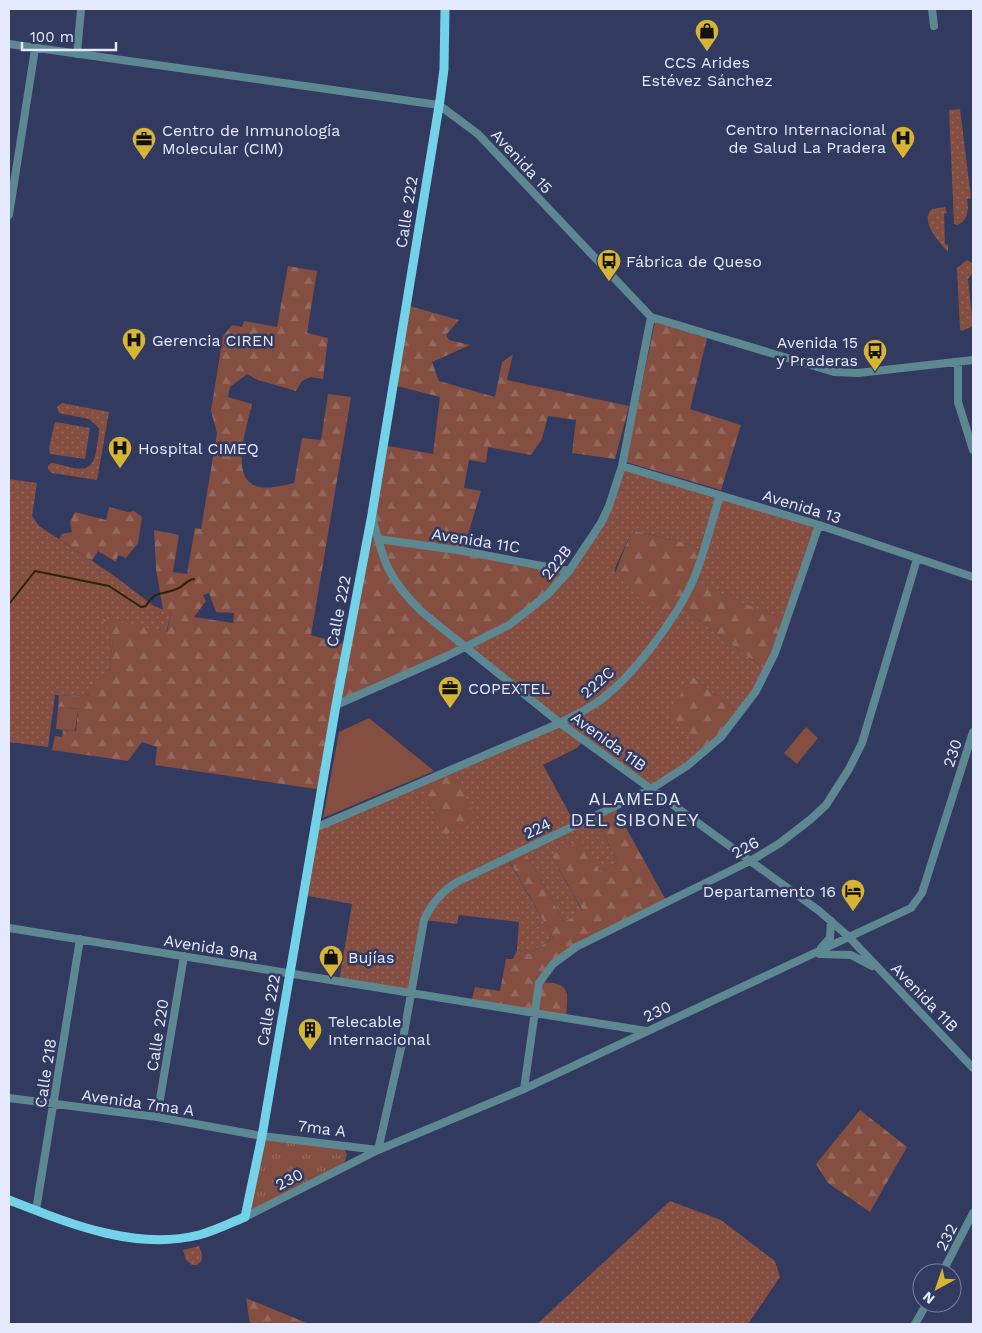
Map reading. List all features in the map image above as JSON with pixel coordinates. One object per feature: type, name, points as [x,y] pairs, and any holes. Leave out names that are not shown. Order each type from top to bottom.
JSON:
[{"type":"main road","name":"Calle 222","points":[[245,1217],[262,1136],[336,705],[372,514],[439,105],[444,69],[445,9]]},
{"type":"main road","points":[[9,1200],[102,1232],[149,1239],[199,1235],[245,1217]]},
{"type":"street","points":[[78,54],[81,9]]},
{"type":"street","points":[[932,9],[934,26]]},
{"type":"street","name":"Avenida 15","points":[[9,44],[439,105],[478,134],[650,316],[834,372],[858,374],[973,360]]},
{"type":"street","points":[[9,215],[36,49]]},
{"type":"street","name":"222B","points":[[336,705],[494,633],[525,614],[547,595],[569,571],[601,523],[622,466],[650,316]]},
{"type":"street","points":[[958,362],[958,402],[973,450]]},
{"type":"street","name":"Avenida 13","points":[[622,466],[819,525],[973,577]]},
{"type":"street","name":"222C","points":[[315,828],[560,723],[610,693],[662,632],[684,599],[696,573],[720,495]]},
{"type":"street","name":"Avenida 11B","points":[[372,514],[390,575],[404,595],[464,647],[560,723],[752,860],[832,921],[883,972],[973,1068]]},
{"type":"street","name":"224","points":[[378,1150],[388,1110],[424,920],[430,908],[446,888],[651,789],[712,747],[756,691],[775,653],[819,525]]},
{"type":"street","name":"Avenida 11C","points":[[378,539],[463,551],[569,571]]},
{"type":"street","name":"226","points":[[524,1089],[538,982],[545,972],[576,947],[752,860],[780,843],[826,805],[850,769],[862,743],[917,559]]},
{"type":"street","name":"230","points":[[245,1217],[378,1150],[524,1089],[911,908],[920,899],[973,732]]},
{"type":"street","points":[[816,953],[830,938],[832,921]]},
{"type":"street","name":"Avenida 9na","points":[[9,928],[646,1031]]},
{"type":"street","name":"Calle 218","points":[[36,1210],[80,939]]},
{"type":"street","points":[[801,959],[820,953],[840,952],[858,957],[883,972]]},
{"type":"street","name":"Calle 220","points":[[158,1117],[184,956]]},
{"type":"street","name":"Avenida 7ma A","points":[[9,1098],[158,1117],[262,1136]]},
{"type":"street","name":"7ma A","points":[[262,1136],[378,1150]]},
{"type":"street","name":"232","points":[[947,1263],[973,1213]]},
{"type":"green space","points":[[960,109],[971,198],[967,199],[968,211],[966,218],[957,225],[954,224],[949,110]]},
{"type":"green space","points":[[945,207],[947,213],[944,214],[945,244],[948,245],[948,252],[932,231],[928,219],[932,209]]},
{"type":"green space","points":[[967,260],[972,263],[972,274],[968,279],[973,326],[962,331],[960,330],[957,268]]},
{"type":"green space","points":[[288,266],[317,271],[307,333],[328,338],[323,379],[310,377],[302,381],[296,391],[258,380],[247,374],[230,387],[228,397],[252,404],[242,451],[244,475],[250,483],[269,488],[294,483],[302,438],[321,440],[328,394],[351,397],[311,635],[347,645],[383,445],[433,454],[440,397],[393,385],[406,305],[459,320],[446,335],[449,340],[470,345],[432,362],[439,381],[495,397],[502,362],[513,354],[507,380],[629,406],[615,459],[572,453],[576,420],[548,416],[542,439],[531,455],[488,447],[486,463],[469,460],[464,488],[481,491],[463,551],[569,571],[509,625],[336,705],[322,790],[155,765],[157,747],[142,742],[128,761],[52,750],[55,736],[62,737],[63,730],[76,731],[78,709],[58,707],[59,695],[88,696],[90,682],[109,674],[113,639],[103,619],[167,632],[171,613],[163,610],[156,569],[154,530],[179,535],[173,572],[187,574],[195,528],[201,529],[217,433],[211,411],[223,336],[232,325],[242,327],[244,321],[277,327]],"holes":[[[209,593],[216,612],[234,613],[233,623],[194,617],[206,601],[203,595]]]},
{"type":"green space","points":[[655,322],[707,338],[690,409],[741,425],[721,490],[626,462]]},
{"type":"green space","points":[[62,403],[109,412],[97,480],[52,473],[48,469],[51,463],[72,468],[85,468],[90,466],[96,452],[99,428],[89,419],[59,413],[57,407]]},
{"type":"green space","points":[[55,422],[90,428],[85,459],[50,454],[49,448]]},
{"type":"green space","points":[[622,466],[819,525],[786,620],[691,583],[703,552],[689,544],[635,531],[630,535],[615,568],[615,573],[680,606],[766,670],[739,714],[693,677],[707,751],[651,789],[584,740],[577,748],[543,765],[575,824],[593,816],[618,862],[599,871],[551,855],[583,912],[564,922],[524,849],[507,858],[553,938],[529,954],[517,950],[519,922],[459,915],[457,924],[425,920],[411,993],[339,981],[352,904],[303,895],[315,828],[420,783],[446,835],[452,769],[559,723],[464,647],[547,595],[593,537]]},
{"type":"green space","points":[[9,479],[37,483],[32,516],[39,526],[113,575],[154,606],[171,613],[166,633],[113,639],[109,674],[91,682],[88,696],[55,695],[48,747],[9,742]]},
{"type":"green space","points":[[109,507],[128,512],[134,511],[142,517],[138,543],[126,558],[118,555],[116,562],[98,551],[92,561],[59,539],[62,534],[72,532],[70,522],[75,512],[106,520]]},
{"type":"green space","points":[[635,531],[689,544],[703,552],[692,583],[786,620],[766,670],[680,606],[671,618],[638,596],[615,573],[630,535]]},
{"type":"green space","points":[[693,677],[739,714],[707,751],[668,712]]},
{"type":"green space","points":[[58,707],[78,709],[75,731],[56,729]]},
{"type":"green space","points":[[369,718],[434,771],[323,818],[339,732]]},
{"type":"green space","points":[[806,727],[818,738],[797,764],[784,753]]},
{"type":"green space","points":[[452,769],[476,819],[445,835],[420,783]]},
{"type":"green space","points":[[614,806],[667,902],[576,947],[539,982],[557,984],[565,989],[567,994],[566,1018],[471,1003],[475,987],[500,991],[506,959],[513,959],[517,950],[529,954],[553,938],[507,857],[524,849],[564,922],[583,911],[551,855],[582,841],[599,871],[618,862],[593,816]]},
{"type":"green space","points":[[860,1110],[907,1147],[870,1212],[828,1183],[816,1164]]},
{"type":"green space","points":[[262,1136],[337,1143],[345,1150],[347,1155],[342,1168],[245,1217]]},
{"type":"green space","points":[[670,1201],[721,1220],[775,1261],[780,1277],[748,1324],[537,1324]]},
{"type":"green space","points":[[199,1246],[202,1259],[197,1265],[192,1265],[186,1260],[183,1250]]},
{"type":"green space","points":[[246,1298],[309,1324],[250,1324]]},
{"type":"waterway","points":[[9,604],[35,571],[109,586],[141,607],[146,606],[156,595],[177,589],[194,579]]},
{"type":"place","name":"CCS Arides Estévez Sánchez","points":[[707,52]]},
{"type":"place","name":"Centro Internacional de Salud La Pradera","points":[[903,159]]},
{"type":"place","name":"Centro de Inmunología Molecular (CIM)","points":[[144,160]]},
{"type":"place","name":"Fábrica de Queso","points":[[609,282]]},
{"type":"place","name":"Gerencia CIREN","points":[[134,361]]},
{"type":"place","name":"Avenida 15 y Praderas","points":[[875,372]]},
{"type":"place","name":"Hospital CIMEQ","points":[[120,469]]},
{"type":"place","name":"COPEXTEL","points":[[450,709]]},
{"type":"place","name":"Departamento 16","points":[[853,912]]},
{"type":"place","name":"Bujías","points":[[331,978]]},
{"type":"place","name":"Telecable Internacional","points":[[310,1051]]},
{"type":"district","name":"ALAMEDA DEL SIBONEY","points":[[635,810]]}]
